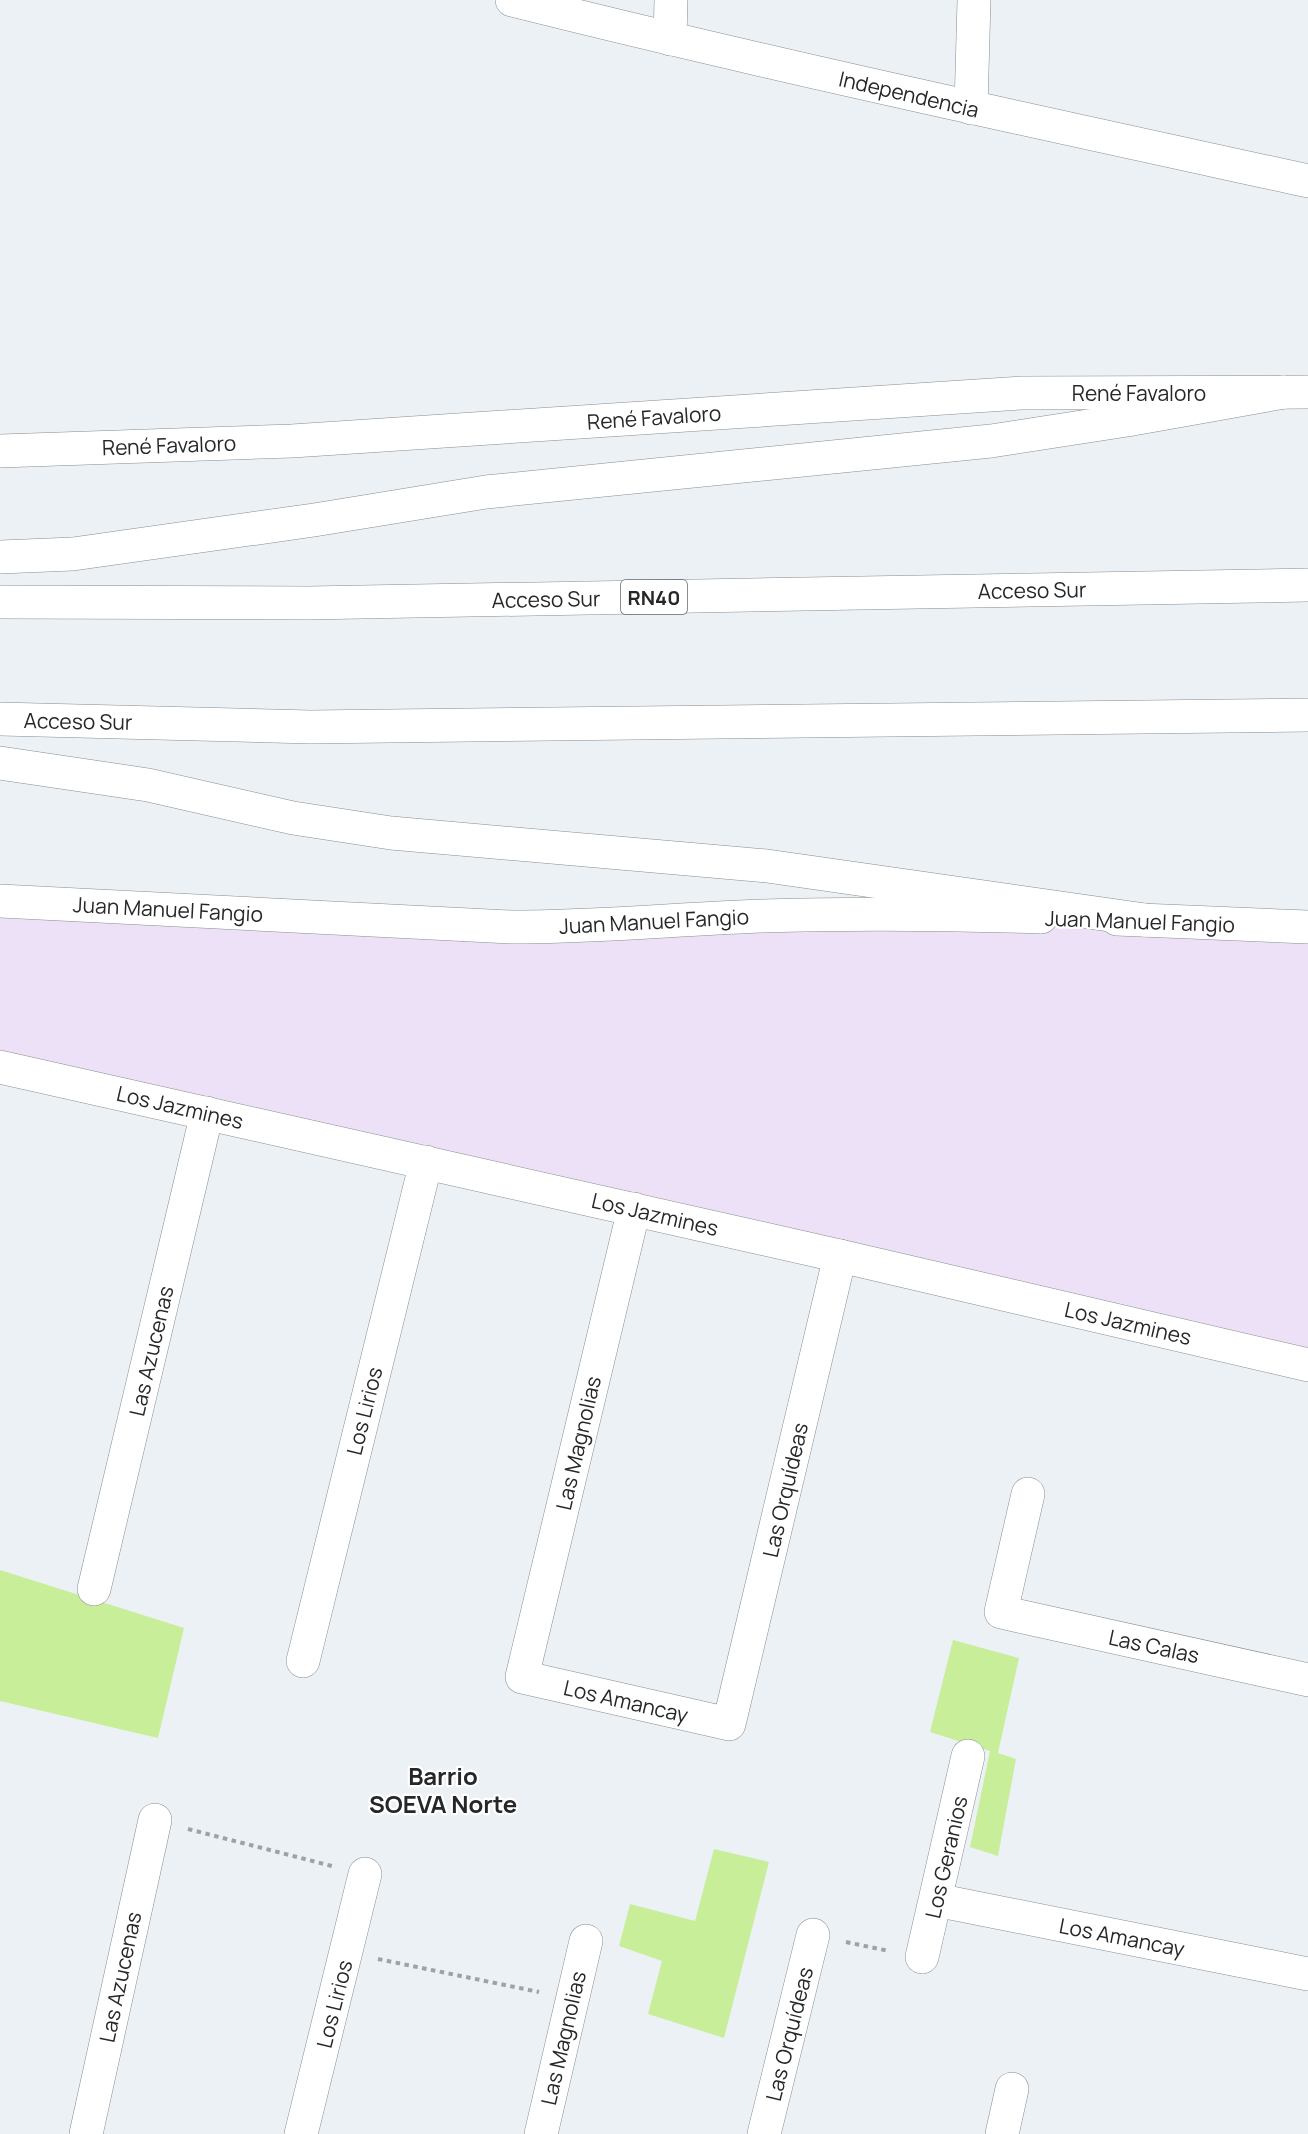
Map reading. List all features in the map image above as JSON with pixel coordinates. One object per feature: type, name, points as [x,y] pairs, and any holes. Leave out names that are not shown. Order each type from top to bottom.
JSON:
[{"type":"main road","name":"Independencia","points":[[512,0],[670,39],[972,108],[1308,181]]},
{"type":"main road","points":[[670,39],[671,0]]},
{"type":"main road","points":[[972,108],[974,0]]},
{"type":"main road","points":[[0,557],[73,554],[314,520],[486,492],[991,441],[1296,392]]},
{"type":"main road","name":"René Favaloro","points":[[0,451],[292,441],[1022,393],[1296,392]]},
{"type":"main road","name":"Acceso Sur","points":[[0,602],[308,603],[1308,585]]},
{"type":"main road","name":"Acceso Sur","points":[[0,719],[310,727],[1308,715]]},
{"type":"main road","points":[[0,763],[148,785],[293,818],[391,833],[767,866],[1145,920]]},
{"type":"main road","name":"Juan Manuel Fangio","points":[[0,900],[512,927],[563,927],[775,916],[952,914],[1308,927]]},
{"type":"main road","name":"Los Jazmines","points":[[0,1067],[634,1209],[1308,1365]]},
{"type":"main road","name":"Las Azucenas","points":[[94,1589],[207,1113]]},
{"type":"main road","name":"Los Lirios","points":[[303,1660],[426,1162]]},
{"type":"main road","name":"Las Magnolias","points":[[522,1677],[634,1209]]},
{"type":"main road","name":"Las Orquídeas","points":[[729,1724],[840,1256]]},
{"type":"main road","name":"Las Calas","points":[[1028,1494],[1001,1612],[1308,1680]]},
{"type":"main road","name":"Los Amancay","points":[[522,1677],[729,1724]]},
{"type":"main road","name":"Los Geranios","points":[[922,1958],[969,1756]]},
{"type":"main road","name":"Las Azucenas","points":[[86,2134],[155,1820]]},
{"type":"main road","name":"Los Lirios","points":[[301,2134],[365,1874]]},
{"type":"main road","name":"Los Amancay","points":[[936,1899],[1308,1974]]},
{"type":"main road","name":"Las Orquídeas","points":[[764,2134],[813,1935]]},
{"type":"main road","name":"Las Magnolias","points":[[541,2134],[586,1941]]},
{"type":"main road","points":[[1002,2134],[1012,2089]]},
{"type":"path","points":[[155,1820],[365,1874]]},
{"type":"path","points":[[813,1935],[922,1958]]},
{"type":"path","points":[[346,1952],[572,1998]]},
{"type":"shaded area","points":[[0,901],[1308,927],[1308,1365],[0,1067]]},
{"type":"green space","points":[[0,1570],[184,1628],[158,1738],[0,1701]]},
{"type":"green space","points":[[953,1640],[1019,1658],[998,1753],[1016,1759],[998,1856],[970,1847],[990,1751],[930,1732]]},
{"type":"green space","points":[[714,1849],[769,1862],[724,2038],[648,2014],[662,1961],[619,1946],[630,1904],[695,1921]]},
{"type":"district","name":"Barrio SOEVA Norte","points":[[443,1789]]}]
